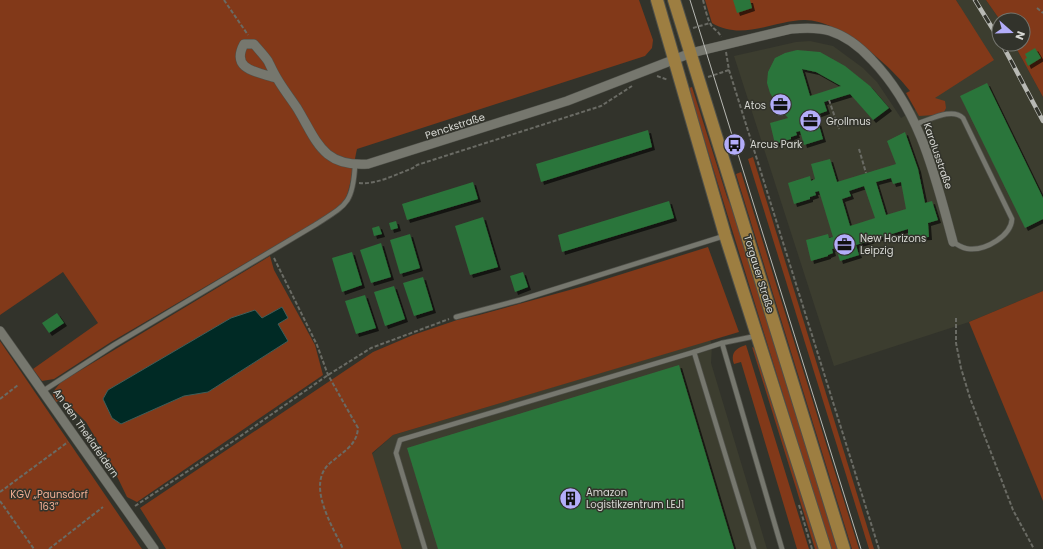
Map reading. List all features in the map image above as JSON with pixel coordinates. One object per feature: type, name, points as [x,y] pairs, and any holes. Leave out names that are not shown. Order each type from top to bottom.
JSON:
[{"type":"main road","name":"Torgauer Straße","points":[[657,0],[725,235],[825,549]]},
{"type":"main road","name":"Torgauer Straße","points":[[674,0],[844,549]]},
{"type":"street","name":"Karolusstraße","points":[[675,59],[690,53],[791,29],[808,28],[830,31],[848,39],[867,54],[883,72],[900,94],[916,124],[937,186],[953,242]]},
{"type":"street","points":[[254,44],[244,44],[239,53],[240,61],[246,68],[276,78]]},
{"type":"street","name":"Penckstraße","points":[[254,44],[267,60],[276,78],[297,109],[316,143],[322,150],[340,161],[355,165],[381,161],[567,101],[675,59]]},
{"type":"street","name":"An den Theklafeldern","points":[[0,331],[154,549]]},
{"type":"lane","points":[[916,124],[952,113],[959,114],[963,118],[1012,219],[1012,226],[1002,237],[979,249],[970,249],[953,242]]},
{"type":"lane","points":[[43,391],[114,345],[271,251],[346,204],[354,183],[355,165]]},
{"type":"lane","points":[[456,317],[520,300],[725,235]]},
{"type":"lane","points":[[425,549],[396,453],[400,440],[694,352],[712,345],[756,336]]},
{"type":"lane","points":[[722,343],[782,549]]},
{"type":"lane","points":[[694,352],[754,549]]},
{"type":"path","points":[[224,0],[254,44]]},
{"type":"path","points":[[703,0],[710,23],[712,27],[719,31],[724,45],[729,70],[879,549]]},
{"type":"path","points":[[1037,8],[1043,13]]},
{"type":"path","points":[[656,76],[668,80]]},
{"type":"path","points":[[354,183],[365,184],[385,178],[417,166],[601,106],[638,84]]},
{"type":"path","points":[[829,100],[839,129]]},
{"type":"path","points":[[859,149],[866,173]]},
{"type":"path","points":[[271,251],[317,345],[328,375],[358,428],[358,437],[351,447],[327,465],[323,476],[321,489],[322,504],[343,549]]},
{"type":"path","points":[[127,511],[232,442],[328,375],[372,348],[456,317]]},
{"type":"path","points":[[956,318],[956,343],[961,368],[970,398],[1013,510],[1034,549]]},
{"type":"path","points":[[0,399],[18,385]]},
{"type":"path","points":[[0,492],[75,436]]},
{"type":"path","points":[[0,501],[34,549]]},
{"type":"path","points":[[49,549],[103,507]]},
{"type":"shaded area","name":"Arcus Park","points":[[956,0],[986,0],[994,12],[991,12],[991,52],[1018,52],[1043,97],[1043,291],[969,322],[834,366],[734,56],[796,42],[810,41],[833,46],[863,68],[877,82],[901,118],[935,98],[960,6]]},
{"type":"shaded area","name":"Amazon Logistikzentrum LEJ1","points":[[710,340],[712,345],[711,363],[767,549],[402,549],[372,454],[393,435]]},
{"type":"green space","points":[[0,0],[639,0],[653,40],[652,48],[645,56],[357,149],[348,193],[343,203],[337,209],[111,342],[54,379],[42,381],[33,369],[98,323],[63,272],[0,315]]},
{"type":"green space","points":[[705,0],[956,0],[994,60],[935,98],[945,101],[946,108],[944,112],[935,115],[919,116],[906,93],[910,91],[901,80],[877,57],[847,35],[832,27],[817,22],[804,20],[792,21],[757,29],[735,30],[723,28],[712,23]]},
{"type":"green space","points":[[986,0],[1043,0],[1043,97],[1018,52],[1031,52],[1031,12],[994,12]]},
{"type":"green space","points":[[692,87],[727,197],[741,229],[840,549],[831,549],[830,547],[689,90],[689,88]]},
{"type":"green space","points":[[753,157],[874,549],[869,549],[748,159]]},
{"type":"green space","points":[[741,172],[859,549],[852,549],[736,174]]},
{"type":"green space","points":[[708,247],[739,332],[393,435],[372,453],[402,549],[166,549],[140,508],[373,352],[413,335],[457,320],[584,286]]},
{"type":"green space","points":[[270,256],[274,270],[315,345],[323,375],[137,502],[127,497],[112,466],[86,422],[63,399],[56,402],[52,393],[61,382]],"holes":[[[281,307],[278,324],[288,341],[208,392],[184,396],[120,424],[103,399],[108,390],[231,318],[262,319]]]},
{"type":"green space","points":[[1043,291],[1043,501],[969,322]]},
{"type":"green space","name":"KGV „Paunsdorf 163“","points":[[0,341],[142,549],[0,549]]},
{"type":"green space","points":[[746,345],[809,549],[797,549],[741,362],[734,364],[733,354],[737,349]]},
{"type":"green space","points":[[752,347],[758,350],[820,549],[815,549]]},
{"type":"water","points":[[282,307],[288,318],[278,324],[288,341],[208,392],[184,396],[121,424],[112,418],[103,399],[108,390],[231,318],[255,310],[262,318]]},
{"type":"building","points":[[733,0],[750,0],[752,8],[737,13]]},
{"type":"building","points":[[1035,48],[1041,58],[1028,66],[1025,59],[1027,58],[1025,54],[1031,52]]},
{"type":"building","points":[[797,50],[820,52],[845,66],[870,86],[889,108],[873,120],[850,94],[824,102],[827,111],[816,115],[823,139],[804,145],[800,131],[796,132],[797,135],[791,137],[791,139],[775,144],[770,123],[788,118],[770,93],[767,83],[768,72],[775,58],[785,53]],"holes":[[[802,69],[816,72],[841,86],[810,96]]]},
{"type":"building","points":[[987,83],[1043,198],[1043,219],[1025,228],[960,96]]},
{"type":"building","points":[[648,130],[652,147],[541,182],[536,164]]},
{"type":"building","points":[[905,132],[918,169],[925,203],[932,201],[938,220],[928,223],[929,237],[908,238],[908,229],[856,245],[859,255],[840,261],[836,248],[832,249],[833,253],[828,256],[811,261],[806,240],[828,234],[829,238],[833,237],[819,191],[815,192],[816,195],[810,197],[810,199],[794,204],[788,183],[810,176],[811,181],[815,179],[811,164],[830,159],[837,182],[896,164],[887,141]],"holes":[[[891,178],[893,184],[901,182],[906,209],[886,215],[876,182]],[[864,186],[875,218],[850,226],[842,199],[851,196],[849,191]]]},
{"type":"building","points":[[473,182],[478,199],[407,220],[402,204]]},
{"type":"building","points":[[669,201],[674,218],[562,252],[558,235]]},
{"type":"building","points":[[483,217],[498,267],[470,275],[455,226]]},
{"type":"building","points":[[396,221],[398,228],[391,230],[389,223]]},
{"type":"building","points":[[379,226],[382,234],[374,236],[372,228]]},
{"type":"building","points":[[410,234],[420,268],[400,274],[390,240]]},
{"type":"building","points":[[381,243],[391,277],[371,283],[360,250]]},
{"type":"building","points":[[352,252],[362,285],[342,292],[332,258]]},
{"type":"building","points":[[523,272],[528,287],[515,292],[510,276]]},
{"type":"building","points":[[423,277],[433,310],[414,316],[403,283]]},
{"type":"building","points":[[394,286],[405,319],[385,326],[374,292]]},
{"type":"building","points":[[365,295],[376,328],[356,334],[345,301]]},
{"type":"building","points":[[57,313],[64,323],[49,333],[42,323]]},
{"type":"building","name":"Amazon Logistikzentrum LEJ1","points":[[679,365],[734,549],[438,549],[407,448]]},
{"type":"tram line","points":[[690,0],[861,549]]},
{"type":"railway","points":[[975,0],[991,26]]},
{"type":"railway","points":[[1006,52],[1043,121]]},
{"type":"place","name":"Atos","points":[[781,105]]},
{"type":"place","name":"Grollmus","points":[[811,121]]},
{"type":"place","name":"Arcus Park","points":[[735,144]]},
{"type":"place","name":"New Horizons Leipzig","points":[[845,244]]},
{"type":"place","name":"Amazon Logistikzentrum LEJ1","points":[[571,498]]}]
